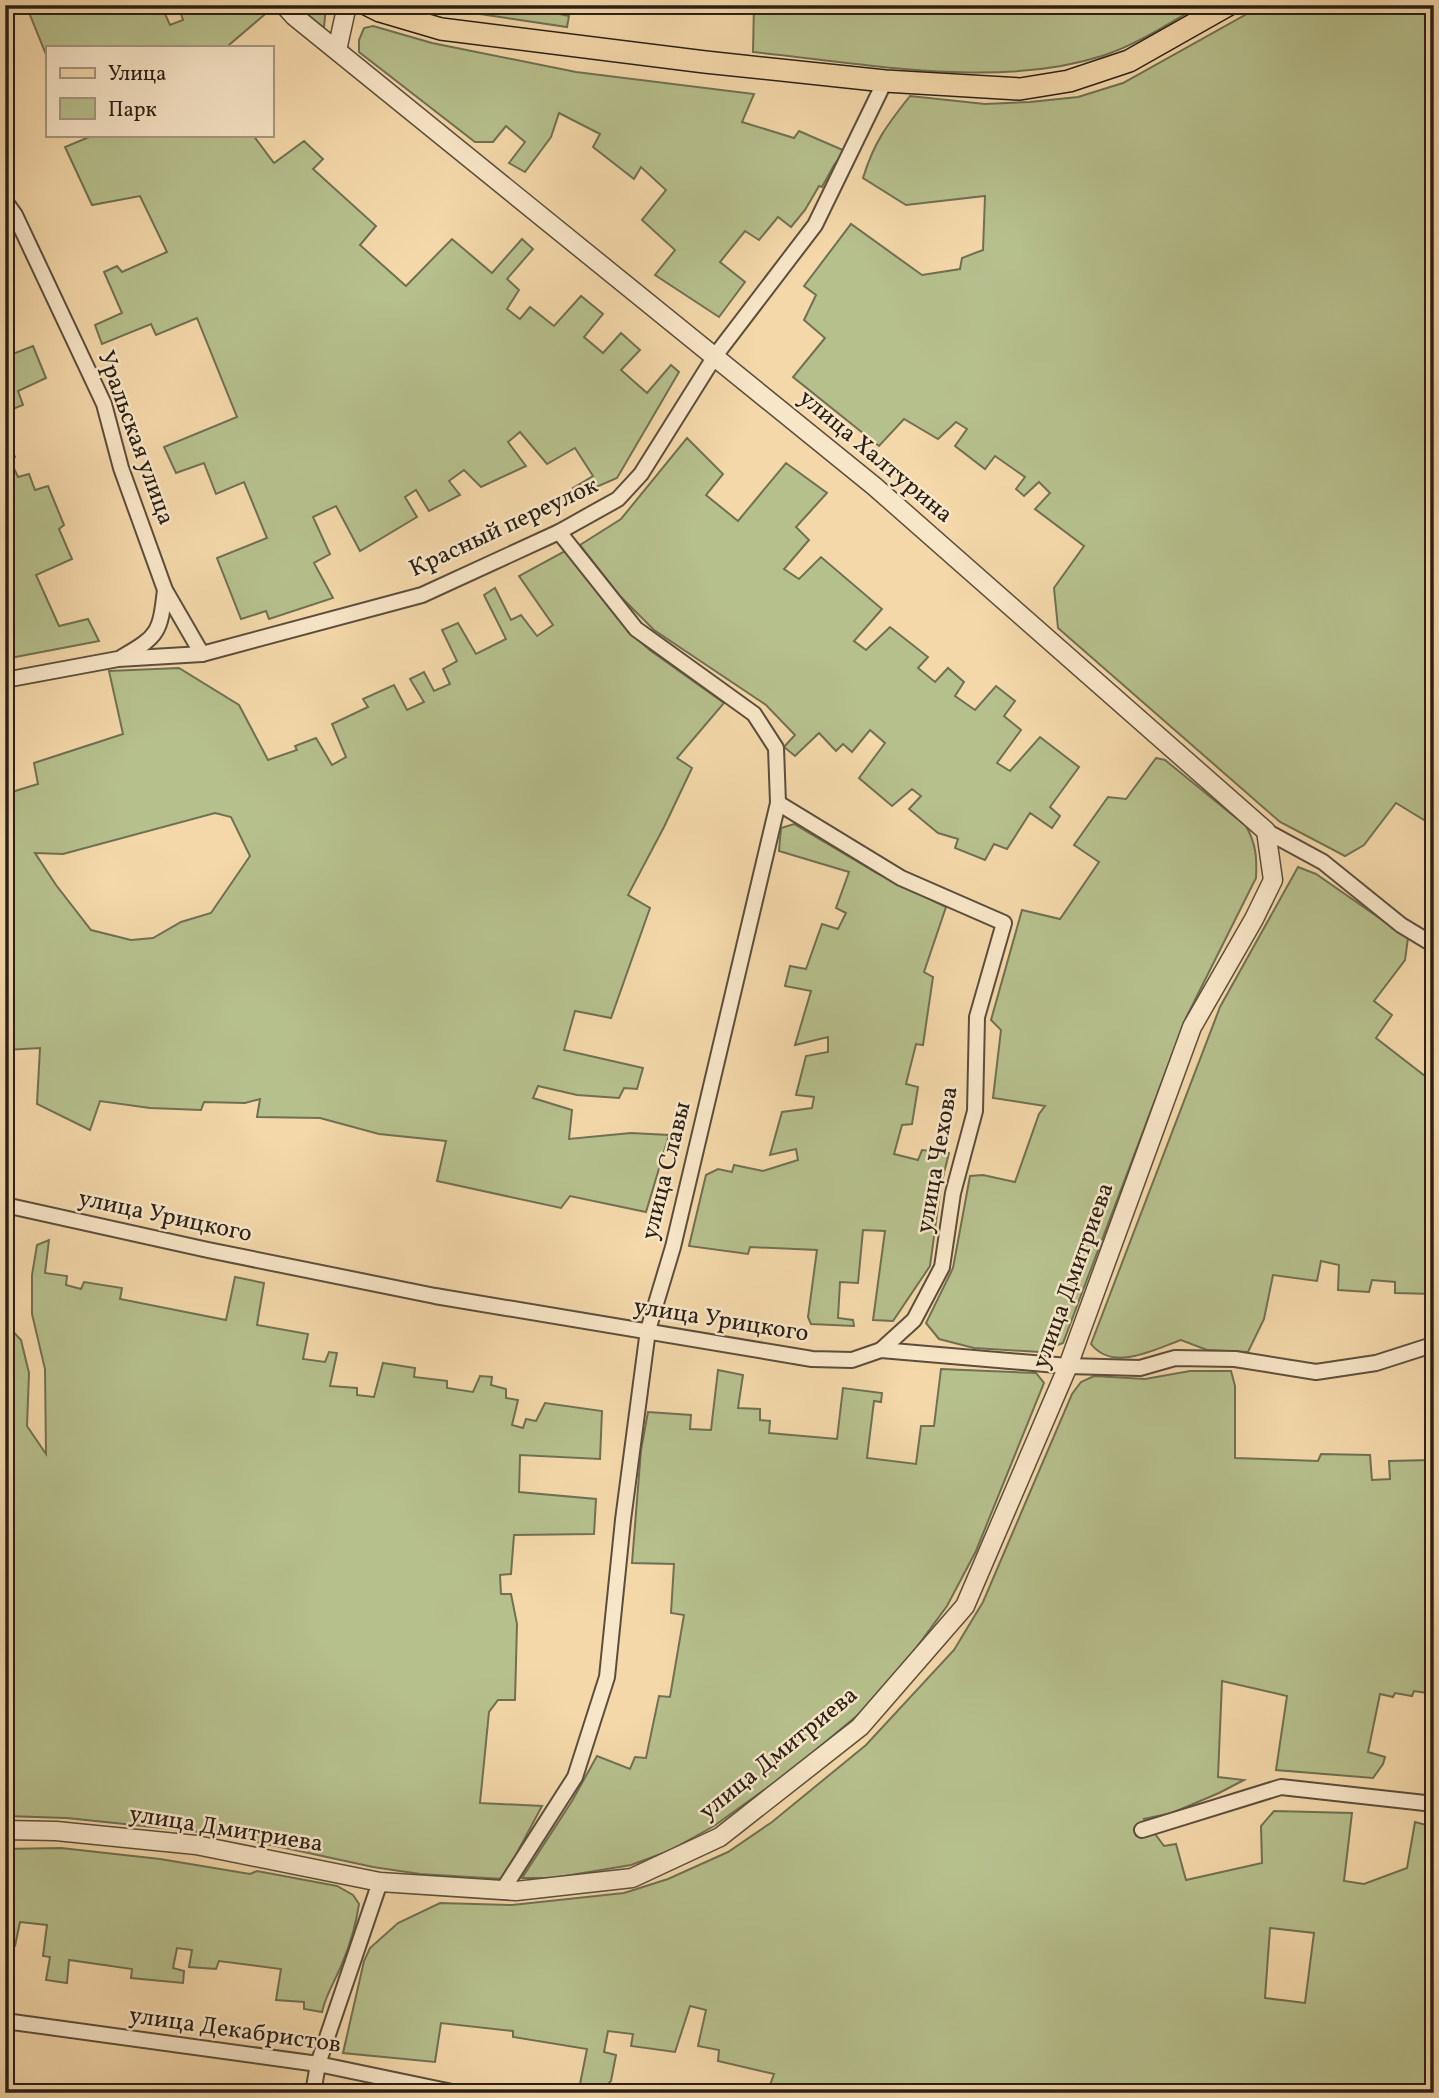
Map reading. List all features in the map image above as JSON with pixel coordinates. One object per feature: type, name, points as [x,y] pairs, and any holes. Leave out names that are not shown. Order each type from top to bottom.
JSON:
[{"type":"main road","points":[[368,5],[441,29],[885,81],[1020,89],[1069,81],[1129,61],[1228,5]]},
{"type":"street","name":"улица Халтурина","points":[[284,5],[294,16],[874,486],[1266,831],[1323,862],[1401,925],[1434,944]]},
{"type":"street","points":[[337,50],[348,5]]},
{"type":"street","name":"Красный переулок","points":[[5,680],[118,659],[202,654],[422,594],[559,532],[618,499],[641,474],[715,356],[815,225],[885,81]]},
{"type":"street","name":"Уральская улица","points":[[5,201],[15,215],[104,404],[121,468],[165,590],[202,654]]},
{"type":"street","name":"улица Славы","points":[[502,1891],[575,1777],[607,1677],[623,1520],[648,1330],[673,1247],[778,803],[776,748],[754,713],[636,629],[559,532]]},
{"type":"street","points":[[118,659],[147,643],[161,622],[165,590]]},
{"type":"street","name":"улица Чехова","points":[[778,803],[901,878],[1004,923],[977,1017],[975,1111],[953,1193],[942,1267],[915,1321],[881,1350]]},
{"type":"street","name":"улица Дмитриева","points":[[5,1830],[56,1831],[195,1845],[380,1882],[502,1891],[632,1878],[720,1837],[860,1727],[965,1606],[1068,1366],[1192,1027],[1254,919],[1273,880],[1266,831]]},
{"type":"street","name":"улица Урицкого","points":[[5,1205],[435,1296],[812,1359],[852,1360],[881,1350],[1068,1366],[1140,1368],[1175,1358],[1235,1359],[1316,1372],[1376,1363],[1426,1347],[1434,1348]]},
{"type":"street","points":[[1142,1830],[1281,1787],[1434,1804]]},
{"type":"street","points":[[313,2093],[318,2064],[380,1882]]},
{"type":"street","name":"улица Декабристов","points":[[5,2021],[318,2064],[457,2093]]},
{"type":"green space","points":[[26,5],[161,5],[170,25],[183,20],[178,5],[258,5],[264,15],[230,46],[46,46],[46,55]]},
{"type":"green space","points":[[296,5],[326,5],[324,28]]},
{"type":"green space","points":[[420,5],[550,5],[550,12],[569,16],[567,27]]},
{"type":"green space","points":[[754,5],[1201,5],[1140,40],[1102,56],[1061,66],[973,73],[883,67],[753,52]]},
{"type":"green space","points":[[1263,5],[1434,5],[1434,813],[1431,811],[1424,820],[1396,803],[1364,845],[1345,856],[1280,822],[1058,628],[1054,588],[1084,546],[1035,509],[1050,493],[1039,482],[1024,496],[1016,489],[1025,477],[995,456],[985,469],[955,446],[967,429],[956,422],[938,439],[904,419],[879,446],[793,377],[825,338],[804,320],[816,295],[804,286],[851,224],[922,275],[960,269],[962,258],[983,250],[985,196],[906,205],[863,178],[882,134],[910,96],[985,104],[1078,97],[1123,83]]},
{"type":"green space","points":[[373,26],[432,43],[576,72],[754,94],[742,122],[794,138],[799,131],[845,151],[822,187],[819,186],[791,227],[778,217],[759,240],[745,231],[720,262],[745,282],[719,317],[655,275],[675,250],[642,220],[666,190],[641,167],[634,179],[593,147],[600,134],[559,113],[551,137],[525,172],[509,163],[525,142],[506,126],[493,142],[475,142],[359,52],[359,40],[364,28]]},
{"type":"green space","points":[[92,136],[254,136],[274,163],[304,141],[323,159],[313,169],[376,226],[360,245],[406,286],[452,239],[492,273],[522,239],[533,249],[507,279],[519,290],[507,309],[520,319],[530,307],[554,326],[581,296],[603,314],[584,337],[603,353],[621,333],[640,350],[621,370],[647,393],[671,365],[679,372],[617,478],[578,495],[573,488],[593,476],[575,448],[547,464],[520,432],[508,442],[526,466],[481,487],[464,470],[449,481],[460,495],[429,511],[416,490],[405,497],[417,517],[360,551],[336,506],[313,517],[330,554],[314,563],[333,598],[269,619],[266,611],[241,619],[217,558],[267,538],[244,482],[216,494],[204,463],[176,473],[164,447],[237,417],[197,318],[156,335],[151,324],[102,344],[95,325],[122,313],[104,272],[117,266],[122,272],[167,252],[140,196],[92,205],[65,147]]},
{"type":"green space","points":[[33,346],[46,378],[18,391],[23,405],[5,412],[5,357]]},
{"type":"green space","points":[[5,433],[15,457],[10,460],[18,477],[29,474],[35,490],[48,486],[64,525],[59,529],[72,559],[36,575],[59,626],[88,619],[99,641],[5,659]]},
{"type":"green space","points":[[687,438],[723,474],[706,495],[738,521],[786,463],[827,493],[796,527],[809,540],[784,569],[799,579],[821,557],[882,609],[854,641],[866,650],[890,627],[928,657],[918,668],[935,682],[948,668],[964,682],[955,696],[975,710],[996,686],[1015,701],[1004,716],[1021,730],[997,763],[1010,771],[1040,737],[1079,767],[1050,807],[1060,816],[1052,828],[1030,813],[1007,849],[994,844],[985,860],[955,848],[958,839],[938,833],[909,809],[921,796],[912,789],[892,806],[859,778],[885,743],[870,730],[852,752],[843,744],[836,751],[819,733],[795,756],[784,747],[795,735],[766,705],[654,630],[620,596],[580,545],[621,519]]},
{"type":"green space","points":[[565,551],[630,633],[724,703],[677,758],[692,768],[628,895],[650,908],[611,1018],[575,1011],[564,1050],[643,1068],[637,1089],[624,1088],[619,1098],[577,1095],[538,1086],[533,1098],[572,1110],[569,1139],[631,1133],[669,1135],[646,1212],[570,1196],[561,1208],[437,1181],[446,1141],[379,1134],[320,1118],[257,1117],[260,1099],[245,1103],[204,1102],[201,1110],[150,1108],[100,1101],[90,1130],[37,1104],[40,1048],[5,1050],[5,794],[38,784],[34,763],[123,734],[109,671],[179,668],[239,705],[268,760],[297,750],[295,746],[316,738],[332,765],[346,757],[332,724],[368,707],[363,699],[394,685],[407,710],[424,702],[410,679],[424,672],[434,691],[450,684],[443,669],[457,661],[442,630],[458,623],[476,654],[506,639],[484,595],[495,588],[511,620],[521,615],[537,636],[553,625],[519,576]],"holes":[[[215,813],[231,817],[250,856],[211,913],[181,922],[153,938],[131,940],[91,930],[35,853],[63,854]]]},
{"type":"green space","points":[[1156,758],[1165,760],[1246,826],[1255,851],[1256,878],[1186,1018],[1063,1343],[1040,1352],[974,1348],[939,1339],[926,1323],[953,1268],[970,1176],[983,1175],[1015,1182],[1039,1114],[1045,1106],[993,1098],[1001,1030],[991,1020],[1022,910],[1060,919],[1099,862],[1074,845],[1108,797],[1126,799]]},
{"type":"green space","points":[[794,824],[877,873],[946,907],[924,972],[933,977],[923,1045],[916,1044],[906,1084],[918,1087],[912,1124],[902,1125],[894,1154],[918,1160],[922,1150],[949,1153],[941,1185],[930,1266],[893,1321],[873,1320],[885,1231],[863,1230],[858,1283],[840,1282],[838,1318],[853,1320],[854,1326],[811,1324],[808,1317],[817,1250],[750,1247],[748,1254],[689,1246],[706,1175],[718,1169],[732,1172],[734,1165],[763,1171],[798,1160],[796,1149],[770,1155],[782,1112],[812,1108],[814,1097],[796,1095],[806,1056],[828,1052],[828,1037],[795,1045],[811,991],[785,986],[790,966],[806,969],[822,924],[838,929],[846,913],[836,908],[849,872],[779,851],[781,828]]},
{"type":"green space","points":[[1298,867],[1316,874],[1408,938],[1405,960],[1374,1001],[1392,1015],[1376,1038],[1434,1083],[1434,1294],[1395,1293],[1395,1282],[1372,1280],[1369,1292],[1338,1290],[1339,1265],[1321,1261],[1317,1281],[1273,1275],[1264,1319],[1248,1352],[1207,1350],[1181,1340],[1134,1356],[1110,1357],[1091,1344],[1220,1007]]},
{"type":"green space","points":[[49,1240],[45,1273],[67,1276],[66,1285],[81,1289],[84,1282],[122,1288],[120,1299],[226,1320],[235,1277],[264,1283],[257,1325],[308,1334],[303,1359],[325,1362],[329,1352],[337,1353],[330,1386],[357,1388],[357,1395],[374,1397],[383,1363],[415,1368],[414,1377],[447,1381],[447,1388],[473,1392],[480,1376],[492,1377],[491,1385],[506,1389],[506,1398],[518,1400],[512,1425],[523,1428],[526,1419],[536,1421],[545,1403],[602,1411],[600,1459],[520,1455],[519,1492],[596,1499],[594,1534],[514,1535],[511,1574],[500,1575],[501,1594],[511,1594],[517,1624],[515,1700],[498,1700],[489,1712],[480,1803],[542,1806],[503,1879],[420,1874],[373,1867],[220,1834],[67,1818],[5,1816],[5,1323],[21,1340],[29,1373],[27,1426],[46,1454],[45,1369],[32,1314],[32,1275],[37,1245]]},
{"type":"green space","points":[[941,1369],[1036,1373],[1044,1383],[976,1551],[947,1606],[905,1663],[859,1714],[792,1770],[714,1826],[669,1851],[631,1865],[553,1878],[522,1878],[572,1801],[597,1756],[630,1769],[635,1757],[646,1758],[659,1696],[670,1697],[684,1615],[671,1613],[674,1564],[632,1563],[641,1450],[648,1412],[691,1415],[690,1429],[711,1430],[718,1370],[743,1375],[738,1408],[760,1409],[760,1420],[770,1421],[769,1433],[837,1439],[843,1388],[882,1393],[881,1402],[874,1401],[867,1458],[916,1464],[921,1426],[934,1426]]},
{"type":"green space","points":[[1190,1371],[1231,1371],[1235,1386],[1235,1458],[1318,1461],[1321,1454],[1370,1455],[1372,1480],[1390,1479],[1389,1461],[1432,1460],[1434,1444],[1434,1694],[1414,1691],[1412,1696],[1395,1693],[1393,1697],[1380,1694],[1368,1752],[1385,1757],[1373,1778],[1276,1770],[1287,1696],[1222,1681],[1218,1777],[1244,1780],[1172,1813],[1144,1819],[1164,1846],[1176,1844],[1186,1880],[1262,1863],[1261,1826],[1274,1811],[1352,1813],[1344,1881],[1364,1884],[1407,1868],[1415,1822],[1434,1827],[1434,2093],[767,2093],[774,2074],[718,2061],[719,2050],[698,2046],[706,2010],[690,2006],[675,2052],[631,2046],[633,2034],[608,2031],[604,2052],[616,2055],[611,2081],[607,2085],[580,2084],[587,2049],[513,2037],[513,2031],[441,2023],[435,2062],[343,2053],[364,1961],[370,1948],[398,1923],[440,1903],[512,1905],[624,1893],[668,1879],[728,1852],[772,1822],[866,1745],[954,1650],[983,1602],[1072,1394],[1081,1382],[1094,1376],[1145,1379]],"holes":[[[1270,1928],[1314,1933],[1305,2003],[1265,1998]]]},
{"type":"green space","points":[[61,1848],[160,1859],[250,1874],[257,1871],[337,1886],[353,1895],[359,1904],[354,1927],[345,1957],[322,2012],[304,2009],[304,2002],[276,2000],[281,1969],[219,1961],[216,1969],[189,1967],[192,1950],[177,1948],[173,1968],[184,1971],[183,1983],[131,1978],[132,1969],[69,1960],[67,1983],[46,1980],[50,1957],[43,1956],[47,1925],[20,1922],[15,1946],[5,1945],[5,1849]]}]
